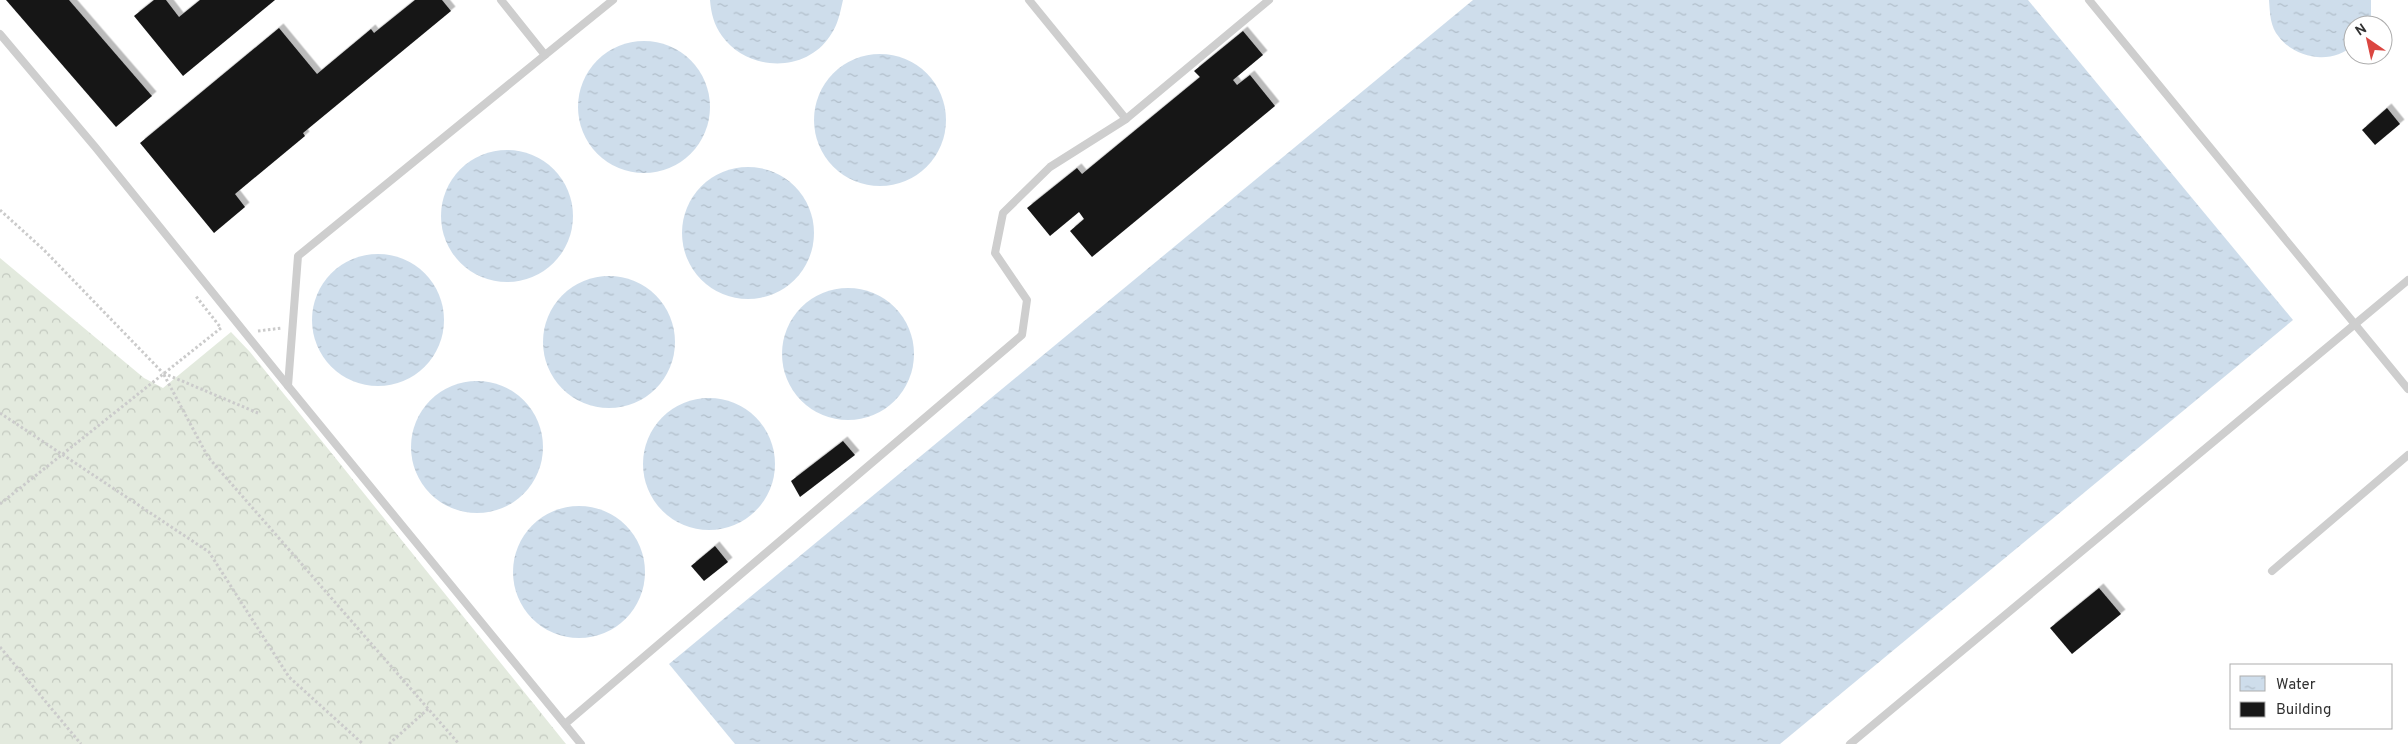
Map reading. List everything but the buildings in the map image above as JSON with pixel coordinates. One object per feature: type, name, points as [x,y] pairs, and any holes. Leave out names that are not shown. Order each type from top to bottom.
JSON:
[{"type":"lane","points":[[288,386],[298,256],[613,0]]},
{"type":"lane","points":[[1029,0],[1126,119]]},
{"type":"lane","points":[[565,724],[1022,336],[1027,300],[995,253],[1003,213],[1050,167],[1126,119],[1269,0]]},
{"type":"lane","points":[[2088,0],[2408,388]]},
{"type":"lane","points":[[506,2],[545,55]]},
{"type":"lane","points":[[0,34],[96,148],[581,744]]},
{"type":"lane","points":[[1850,744],[2408,280]]},
{"type":"lane","points":[[2272,571],[2408,455]]},
{"type":"path","points":[[0,210],[44,250],[164,373],[208,457],[459,744]]},
{"type":"path","points":[[0,504],[221,328],[195,295]]},
{"type":"path","points":[[245,333],[293,326]]},
{"type":"path","points":[[164,373],[258,413]]},
{"type":"path","points":[[0,413],[209,552],[289,677],[363,744]]},
{"type":"path","points":[[0,647],[81,744]]},
{"type":"path","points":[[389,744],[428,709]]},
{"type":"green space","points":[[0,258],[144,378],[163,388],[231,332],[250,352],[566,744],[0,744]]},
{"type":"water","points":[[710,0],[843,0],[835,28],[819,48],[806,57],[791,62],[776,63],[746,56],[733,48],[717,28]]},
{"type":"water","points":[[1473,0],[2028,0],[2293,320],[1780,744],[735,744],[669,664]]},
{"type":"water","points":[[2269,0],[2371,0],[2371,15],[2343,15],[2343,52],[2325,57],[2305,54],[2286,44],[2276,33],[2270,15]]},
{"type":"water","points":[[644,41],[657,42],[669,46],[691,60],[705,82],[709,94],[709,120],[705,132],[691,154],[669,168],[657,172],[644,173],[631,172],[619,168],[597,154],[583,132],[579,120],[578,107],[579,94],[583,82],[597,60],[619,46],[631,42]]},
{"type":"water","points":[[880,54],[893,55],[905,59],[927,73],[941,95],[945,107],[945,133],[941,145],[927,167],[905,181],[893,185],[880,186],[867,185],[855,181],[833,167],[819,145],[815,133],[814,120],[815,107],[819,95],[833,73],[855,59],[867,55]]},
{"type":"water","points":[[507,150],[520,151],[532,155],[554,169],[568,191],[572,203],[572,229],[568,241],[554,263],[532,277],[520,281],[507,282],[494,281],[482,277],[460,263],[446,241],[442,229],[441,216],[442,203],[446,191],[460,169],[482,155],[494,151]]},
{"type":"water","points":[[748,167],[761,168],[773,172],[795,186],[809,208],[813,220],[813,246],[809,258],[795,280],[773,294],[761,298],[748,299],[735,298],[723,294],[701,280],[687,258],[683,246],[682,233],[683,220],[687,208],[701,186],[723,172],[735,168]]},
{"type":"water","points":[[378,254],[391,255],[403,259],[425,273],[439,295],[443,307],[443,333],[439,345],[425,367],[403,381],[391,385],[378,386],[365,385],[353,381],[331,367],[317,345],[313,333],[312,320],[313,307],[317,295],[331,273],[353,259],[365,255]]},
{"type":"water","points":[[609,276],[622,277],[634,281],[656,295],[670,317],[674,329],[674,355],[670,367],[656,389],[634,403],[622,407],[609,408],[596,407],[584,403],[562,389],[548,367],[544,355],[543,342],[544,329],[548,317],[562,295],[584,281],[596,277]]},
{"type":"water","points":[[848,288],[861,289],[873,293],[895,307],[909,329],[913,341],[913,367],[909,379],[895,401],[873,415],[861,419],[848,420],[835,419],[823,415],[801,401],[787,379],[783,367],[782,354],[783,341],[787,329],[801,307],[823,293],[835,289]]},
{"type":"water","points":[[477,381],[490,382],[502,386],[524,400],[538,422],[542,434],[542,460],[538,472],[524,494],[502,508],[490,512],[477,513],[464,512],[452,508],[430,494],[416,472],[412,460],[411,447],[412,434],[416,422],[430,400],[452,386],[464,382]]},
{"type":"water","points":[[709,398],[722,399],[734,403],[756,417],[770,439],[774,451],[774,477],[770,489],[756,511],[734,525],[722,529],[709,530],[696,529],[684,525],[662,511],[648,489],[644,477],[643,464],[644,451],[648,439],[662,417],[684,403],[696,399]]},
{"type":"water","points":[[579,506],[592,507],[604,511],[626,525],[640,547],[644,559],[644,585],[640,597],[626,619],[604,633],[592,637],[579,638],[566,637],[554,633],[532,619],[518,597],[514,585],[513,572],[514,559],[518,547],[532,525],[554,511],[566,507]]}]
